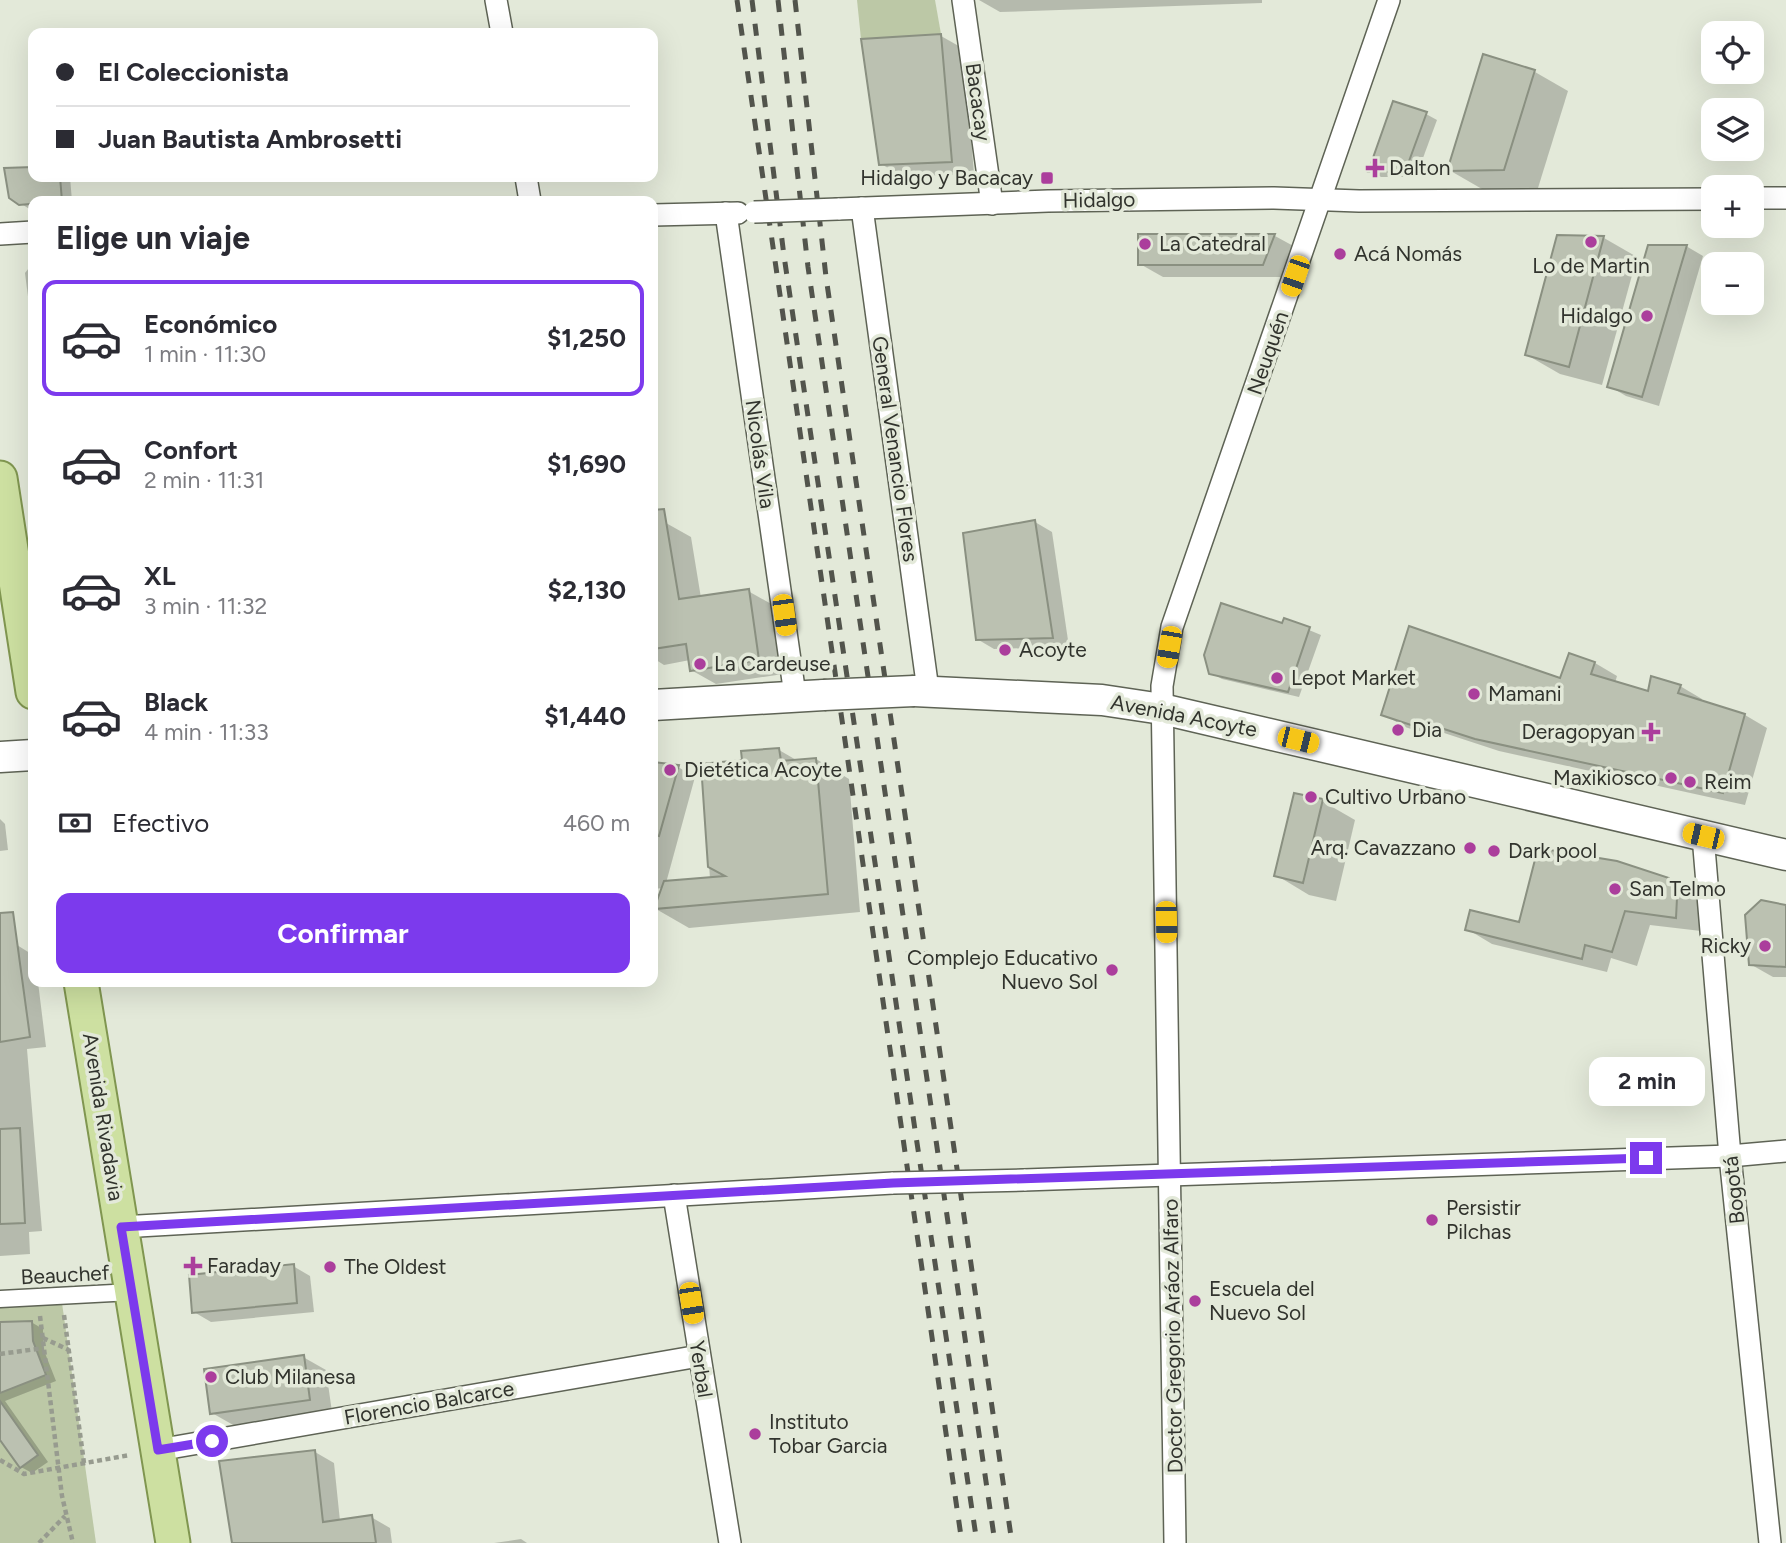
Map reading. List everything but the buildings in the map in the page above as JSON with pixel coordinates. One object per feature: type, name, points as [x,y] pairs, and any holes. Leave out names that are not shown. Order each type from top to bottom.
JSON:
[{"type":"main road","points":[[0,478],[28,660]]},
{"type":"main road","name":"Avenida Acoyte","points":[[658,705],[921,690],[1102,700],[1162,709],[1786,855]]},
{"type":"main road","points":[[0,757],[28,755]]},
{"type":"main road","name":"Avenida Rivadavia","points":[[82,987],[173,1543]]},
{"type":"street","points":[[496,0],[501,28]]},
{"type":"street","name":"Bacacay","points":[[963,0],[992,204]]},
{"type":"street","name":"Neuquén","points":[[1162,709],[1162,686],[1172,627],[1389,0]]},
{"type":"street","name":"Hidalgo","points":[[658,215],[1274,198],[1701,199]]},
{"type":"street","points":[[1764,198],[1786,198]]},
{"type":"street","name":"General Venancio Flores","points":[[862,208],[921,690]]},
{"type":"street","name":"Nicolás Vila","points":[[726,213],[810,695]]},
{"type":"street","points":[[0,234],[28,232]]},
{"type":"street","name":"Doctor Gregorio Aráoz Alfaro","points":[[1162,709],[1175,1543]]},
{"type":"street","name":"Bogotá","points":[[1703,836],[1730,1156],[1769,1543]]},
{"type":"street","points":[[121,1227],[893,1183],[1730,1156],[1786,1151]]},
{"type":"street","name":"Yerbal","points":[[674,1195],[730,1543]]},
{"type":"street","name":"Beauchef","points":[[0,1299],[132,1293]]},
{"type":"street","name":"Florencio Balcarce","points":[[158,1450],[699,1356]]},
{"type":"path","points":[[61,1296],[84,1463]]},
{"type":"path","points":[[37,1297],[65,1516],[73,1543]]},
{"type":"path","points":[[42,1337],[69,1350]]},
{"type":"path","points":[[0,1354],[44,1348]]},
{"type":"path","points":[[0,1460],[24,1474],[158,1450]]},
{"type":"path","points":[[39,1543],[65,1516]]},
{"type":"green space","points":[[857,0],[935,0],[941,34],[861,39]]},
{"type":"green space","points":[[61,1296],[96,1543],[0,1543],[0,1299]]},
{"type":"railway","points":[[737,0],[962,1543]]},
{"type":"railway","points":[[752,0],[784,256],[977,1543]]},
{"type":"railway","points":[[778,0],[808,267],[995,1543]]},
{"type":"railway","points":[[795,0],[826,277],[1012,1543]]},
{"type":"place","name":"Dalton","points":[[1375,168]]},
{"type":"place","name":"Hidalgo y Bacacay","points":[[1047,178]]},
{"type":"place","name":"Lo de Martin","points":[[1591,242]]},
{"type":"place","name":"La Catedral","points":[[1145,244]]},
{"type":"place","name":"Acá Nomás","points":[[1340,254]]},
{"type":"place","name":"Hidalgo","points":[[1647,316]]},
{"type":"place","name":"Acoyte","points":[[1005,650]]},
{"type":"place","name":"La Cardeuse","points":[[700,664]]},
{"type":"place","name":"Lepot Market","points":[[1277,678]]},
{"type":"place","name":"Mamani","points":[[1474,694]]},
{"type":"place","name":"Dia","points":[[1398,730]]},
{"type":"place","name":"Deragopyan","points":[[1651,732]]},
{"type":"place","name":"Dietética Acoyte","points":[[670,770]]},
{"type":"place","name":"Maxikiosco","points":[[1671,778]]},
{"type":"place","name":"Reim","points":[[1690,782]]},
{"type":"place","name":"Cultivo Urbano","points":[[1311,797]]},
{"type":"place","name":"Arq. Cavazzano","points":[[1470,848]]},
{"type":"place","name":"Dark pool","points":[[1494,851]]},
{"type":"place","name":"San Telmo","points":[[1615,889]]},
{"type":"place","name":"Ricky","points":[[1765,946]]},
{"type":"place","name":"Complejo Educativo Nuevo Sol","points":[[1112,970]]},
{"type":"place","name":"Persistir Pilchas","points":[[1432,1220]]},
{"type":"place","name":"Faraday","points":[[193,1266]]},
{"type":"place","name":"The Oldest","points":[[330,1267]]},
{"type":"place","name":"Escuela del Nuevo Sol","points":[[1195,1301]]},
{"type":"place","name":"Club Milanesa","points":[[211,1377]]},
{"type":"place","name":"Instituto Tobar Garcia","points":[[755,1434]]},
{"type":"route","points":[[212,1441],[158,1450],[121,1227],[893,1183],[1646,1158]]}]
